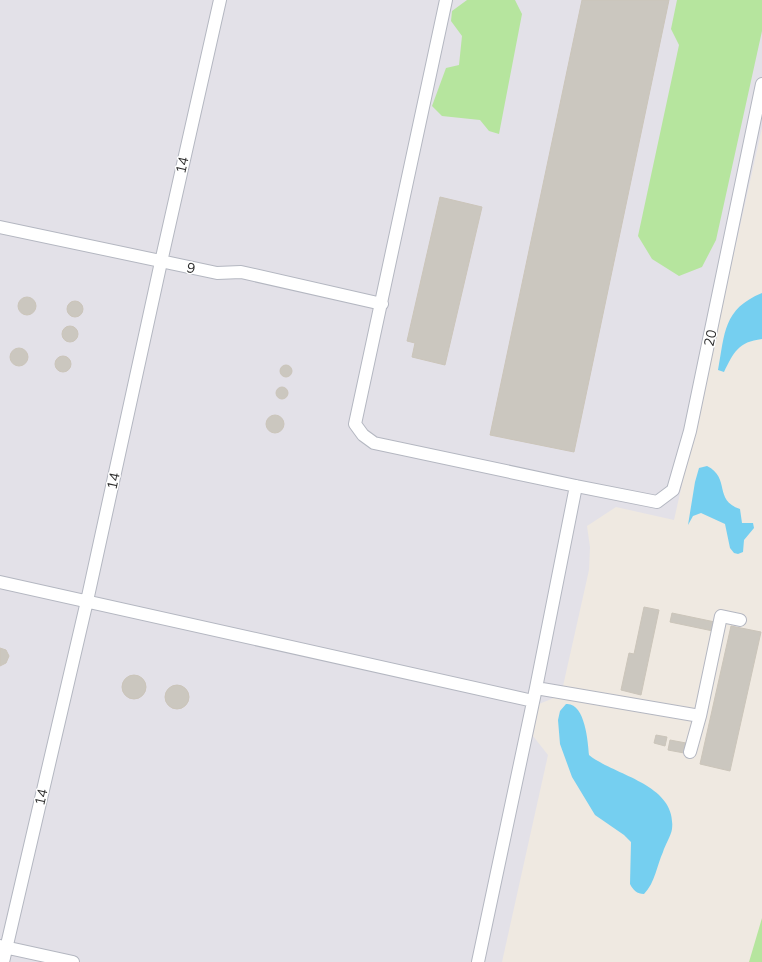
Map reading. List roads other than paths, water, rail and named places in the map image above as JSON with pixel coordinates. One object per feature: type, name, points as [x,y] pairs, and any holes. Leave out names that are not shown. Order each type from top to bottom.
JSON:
[{"type":"lane","name":"14","points":[[3,962],[3,947],[87,601],[160,262],[220,0]]},
{"type":"lane","name":"20","points":[[446,0],[382,304],[355,424],[362,435],[374,443],[657,502],[673,490],[690,431],[762,84]]},
{"type":"lane","name":"9","points":[[0,227],[217,273],[241,272],[382,304]]},
{"type":"lane","points":[[478,962],[536,688],[576,486]]},
{"type":"lane","points":[[0,582],[533,701]]},
{"type":"lane","points":[[690,752],[700,716],[721,616],[740,620]]},
{"type":"lane","points":[[536,688],[700,716]]},
{"type":"lane","points":[[3,947],[73,962]]},
{"type":"water","points":[[762,293],[762,339],[754,340],[742,345],[734,354],[724,372],[718,370],[725,334],[733,315],[749,299]]},
{"type":"water","points":[[707,466],[714,471],[718,477],[727,500],[732,505],[740,509],[742,523],[753,523],[754,528],[744,540],[743,552],[738,554],[734,553],[730,548],[725,524],[701,513],[693,516],[688,525],[695,482],[699,468]]},
{"type":"water","points":[[566,704],[572,705],[577,709],[581,716],[588,741],[589,755],[655,791],[665,801],[671,814],[672,829],[670,835],[651,885],[644,894],[636,891],[630,884],[631,842],[624,835],[595,815],[572,777],[560,744],[558,720],[560,711]]}]
